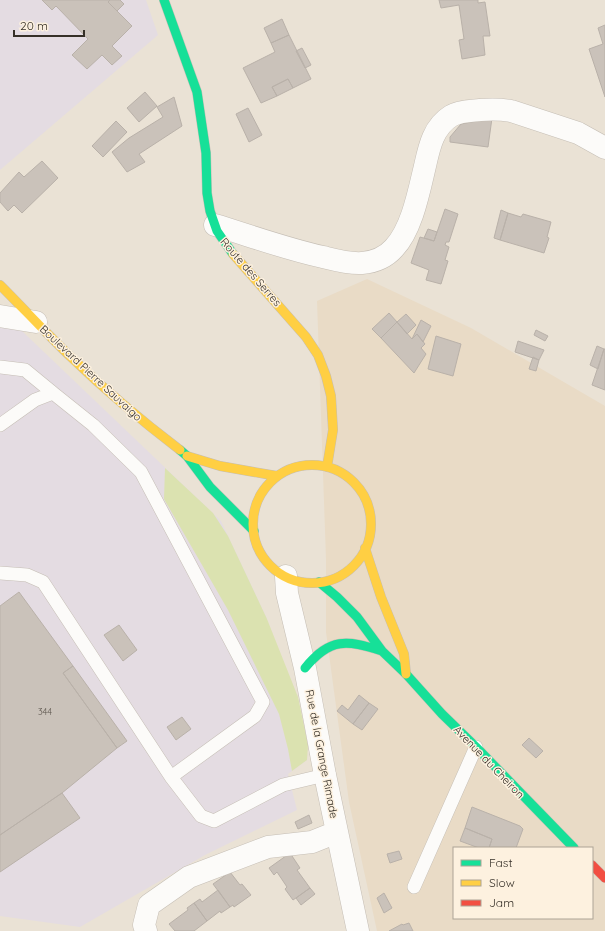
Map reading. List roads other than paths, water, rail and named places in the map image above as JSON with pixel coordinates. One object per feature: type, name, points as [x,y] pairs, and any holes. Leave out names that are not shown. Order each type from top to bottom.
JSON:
[{"type":"main road","name":"Route des Serres","points":[[164,0],[197,92],[206,152],[207,193],[210,211],[217,231],[224,242],[306,337],[318,355],[323,369],[331,396],[333,430],[327,467]]},
{"type":"main road","name":"Boulevard Pierre Sauvaigo","points":[[0,285],[36,322],[105,388],[144,422],[187,456],[210,487],[254,532]]},
{"type":"main road","name":"Boulevard Pierre Sauvaigo","points":[[187,456],[220,466],[277,476]]},
{"type":"main road","points":[[306,465],[327,467],[350,478],[365,498],[368,506],[370,523],[368,540],[356,562],[336,577],[319,582],[302,582],[286,576],[268,563],[256,543],[253,521],[258,501],[270,483],[277,476],[286,470],[306,465]]},
{"type":"main road","points":[[365,548],[404,654],[406,674]]},
{"type":"main road","name":"Avenue du Cheiron","points":[[319,582],[357,617],[382,651],[573,847]]},
{"type":"main road","points":[[305,668],[316,655],[338,643],[346,642],[360,644],[382,651]]},
{"type":"main road","points":[[593,866],[605,878]]},
{"type":"street","points":[[215,225],[305,253],[354,263],[374,261],[388,254],[400,240],[411,217],[431,142],[440,127],[450,117],[456,114],[499,109],[510,111],[578,133],[605,148]]},
{"type":"street","points":[[253,276],[250,265],[252,253],[257,247],[266,241]]},
{"type":"street","points":[[0,316],[36,322]]},
{"type":"street","name":"Rue de la Grange Rimade","points":[[286,576],[289,606],[305,668],[325,775],[358,931]]},
{"type":"street","points":[[146,931],[144,925],[149,905],[190,877],[268,847],[312,842],[337,832]]},
{"type":"lane","points":[[0,367],[25,370],[93,425],[141,472],[262,702],[255,716],[171,777]]},
{"type":"lane","points":[[0,425],[35,400],[53,394]]},
{"type":"lane","points":[[0,573],[27,575],[43,582],[171,777],[201,816],[214,821],[283,785],[325,775]]},
{"type":"lane","points":[[414,887],[476,747]]}]
